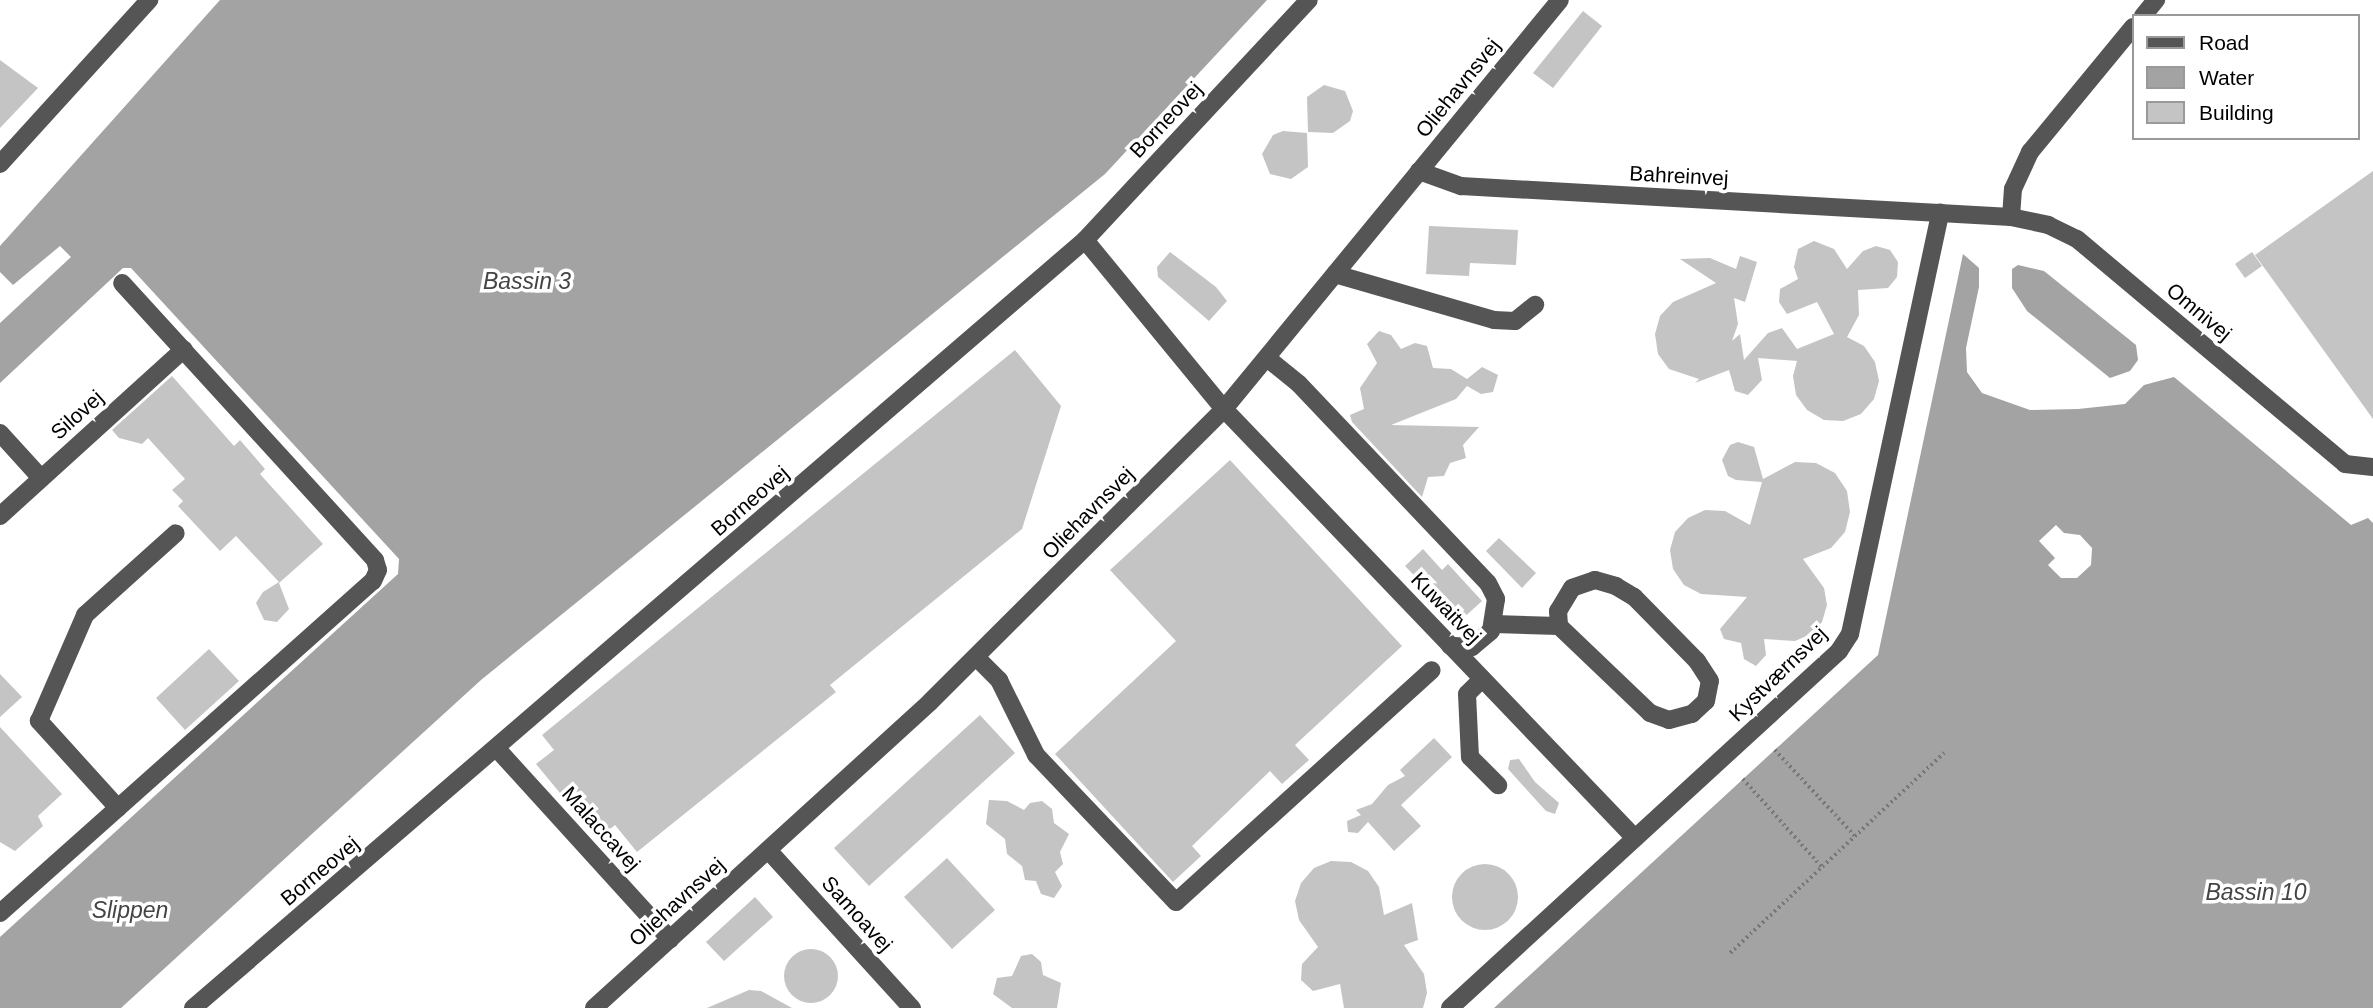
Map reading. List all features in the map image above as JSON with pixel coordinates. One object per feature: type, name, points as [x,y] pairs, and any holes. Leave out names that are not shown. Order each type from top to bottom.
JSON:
[{"type":"street","points":[[0,164],[149,0]]},
{"type":"street","name":"Borneovej","points":[[193,1008],[498,750],[1086,240],[1309,0]]},
{"type":"street","name":"Oliehavnsvej","points":[[594,1008],[976,657],[1224,410],[1560,0]]},
{"type":"street","points":[[2145,14],[2156,0]]},
{"type":"street","points":[[2011,217],[2013,189],[2030,152],[2132,28]]},
{"type":"street","name":"Bahreinvej","points":[[1419,171],[1461,186],[1940,214]]},
{"type":"street","name":"Omnivej","points":[[1940,214],[2011,217],[2048,225],[2077,239],[2346,464],[2373,467]]},
{"type":"street","name":"Kystværnsvej","points":[[1450,1008],[1839,651],[1850,634],[1940,214]]},
{"type":"street","name":"Kuwaitvej","points":[[1086,240],[1224,410],[1635,838]]},
{"type":"street","points":[[1335,274],[1494,320],[1515,321],[1535,305]]},
{"type":"street","points":[[0,913],[373,581],[378,570],[374,559],[122,284]]},
{"type":"street","name":"Silovej","points":[[0,516],[184,349]]},
{"type":"street","points":[[1266,358],[1299,384],[1488,583],[1496,599],[1494,624],[1472,647],[1450,646]]},
{"type":"street","points":[[0,433],[41,478]]},
{"type":"street","points":[[118,808],[39,721],[85,615],[176,533]]},
{"type":"street","points":[[1494,624],[1559,626],[1650,713],[1669,720],[1692,714],[1706,701],[1710,681],[1697,661],[1634,597],[1616,586],[1595,580],[1572,588],[1558,611],[1559,626]]},
{"type":"street","points":[[976,657],[999,680],[1036,755],[1176,902],[1432,670]]},
{"type":"street","points":[[1482,679],[1467,695],[1469,757],[1498,785]]},
{"type":"street","name":"Malaccavej","points":[[498,750],[670,939]]},
{"type":"street","name":"Samoavej","points":[[768,850],[912,1008]]},
{"type":"path","points":[[1775,750],[1855,836]]},
{"type":"path","points":[[1730,953],[1944,753]]},
{"type":"path","points":[[1743,779],[1822,867]]},
{"type":"water","name":"Bassin 3","points":[[220,0],[1267,0],[1105,174],[481,680],[121,1008],[0,1008],[0,937],[398,574],[399,559],[131,268],[123,268],[0,383],[0,323],[71,257],[60,246],[13,285],[0,272],[0,246]]},
{"type":"water","name":"Bassin 10","points":[[1963,254],[1979,268],[1979,287],[1966,348],[1967,372],[1982,393],[2030,410],[2078,409],[2125,404],[2144,385],[2174,377],[2351,525],[2368,518],[2373,523],[2373,1008],[1494,1008],[1878,655]],"holes":[[[2056,525],[2064,533],[2080,535],[2092,548],[2091,565],[2077,578],[2061,578],[2048,565],[2055,558],[2039,541]]]},
{"type":"water","points":[[2018,265],[2044,271],[2136,345],[2138,360],[2130,371],[2110,378],[2027,311],[2012,288],[2012,269]]},
{"type":"building","points":[[1583,11],[1602,26],[1553,88],[1533,73]]},
{"type":"building","points":[[0,60],[38,88],[0,128]]},
{"type":"building","points":[[1324,85],[1345,91],[1353,111],[1350,121],[1333,133],[1308,132],[1307,97]]},
{"type":"building","points":[[1283,131],[1307,133],[1308,167],[1291,179],[1270,174],[1262,154],[1273,135]]},
{"type":"building","points":[[2373,171],[2373,419],[2255,255]]},
{"type":"building","points":[[1429,226],[1518,230],[1516,265],[1470,263],[1469,276],[1426,274]]},
{"type":"building","points":[[1814,241],[1834,249],[1847,269],[1863,251],[1876,246],[1890,250],[1898,262],[1897,277],[1888,288],[1858,290],[1859,315],[1847,337],[1864,346],[1875,362],[1879,381],[1874,399],[1861,414],[1843,421],[1824,420],[1807,410],[1796,395],[1793,376],[1797,361],[1758,358],[1762,380],[1748,395],[1735,391],[1729,370],[1695,383],[1699,379],[1669,369],[1658,354],[1655,334],[1660,316],[1673,302],[1716,283],[1680,259],[1710,258],[1736,269],[1740,256],[1757,262],[1745,302],[1734,298],[1738,324],[1732,341],[1740,334],[1744,360],[1768,333],[1782,328],[1797,349],[1834,334],[1817,302],[1787,314],[1779,302],[1780,289],[1798,279],[1794,267],[1798,249]]},
{"type":"building","points":[[1170,252],[1216,287],[1227,301],[1209,321],[1158,277],[1157,267]]},
{"type":"building","points":[[2252,252],[2262,266],[2245,278],[2235,264]]},
{"type":"building","points":[[1379,331],[1391,335],[1401,349],[1415,343],[1427,346],[1433,368],[1451,369],[1467,379],[1482,367],[1498,375],[1493,392],[1481,394],[1467,386],[1456,399],[1391,425],[1479,427],[1463,445],[1466,458],[1450,463],[1444,476],[1428,477],[1422,497],[1352,422],[1350,415],[1364,409],[1360,388],[1377,363],[1367,344]]},
{"type":"building","points":[[1015,350],[1061,406],[1022,529],[830,685],[836,692],[637,852],[615,825],[598,839],[536,764],[554,750],[542,735]]},
{"type":"building","points":[[172,376],[234,446],[240,440],[265,469],[260,474],[323,544],[279,583],[289,609],[277,622],[264,620],[256,603],[263,592],[279,582],[236,536],[220,551],[178,506],[183,501],[172,490],[185,479],[148,438],[142,444],[119,438],[112,430]]},
{"type":"building","points":[[1738,442],[1754,447],[1763,479],[1795,462],[1816,463],[1835,473],[1847,491],[1850,512],[1845,532],[1831,548],[1803,559],[1824,588],[1827,605],[1822,622],[1811,634],[1795,641],[1764,639],[1766,655],[1756,666],[1744,659],[1741,643],[1724,639],[1720,629],[1747,597],[1701,594],[1684,585],[1673,569],[1670,550],[1675,532],[1688,518],[1705,510],[1725,511],[1750,525],[1762,482],[1736,480],[1728,476],[1722,460],[1730,445]]},
{"type":"building","points":[[1230,460],[1402,646],[1295,745],[1309,760],[1282,784],[1270,771],[1192,846],[1201,856],[1173,882],[1055,754],[1176,641],[1110,570]]},
{"type":"building","points":[[1499,538],[1536,573],[1522,588],[1486,551]]},
{"type":"building","points":[[1423,549],[1442,570],[1448,564],[1482,601],[1459,622],[1405,566]]},
{"type":"building","points":[[209,649],[239,681],[185,730],[156,698]]},
{"type":"building","points":[[0,674],[22,697],[0,717]]},
{"type":"building","points":[[980,715],[1015,753],[869,886],[834,848]]},
{"type":"building","points":[[0,727],[62,794],[38,816],[43,826],[15,851],[0,842]]},
{"type":"building","points":[[1434,738],[1452,757],[1401,805],[1421,826],[1394,851],[1368,822],[1358,833],[1348,832],[1347,821],[1361,815],[1356,810],[1372,804],[1388,785],[1405,776],[1400,770]]},
{"type":"building","points":[[1519,759],[1535,782],[1559,803],[1555,814],[1546,811],[1508,769],[1510,760]]},
{"type":"building","points":[[989,800],[1007,801],[1024,810],[1030,803],[1042,801],[1052,809],[1054,823],[1069,834],[1060,852],[1063,864],[1055,872],[1062,886],[1054,898],[1041,894],[1036,881],[1025,880],[1022,866],[1007,854],[1005,839],[986,824]]},
{"type":"building","points":[[947,858],[995,910],[952,949],[904,897]]},
{"type":"building","points":[[1331,861],[1351,862],[1368,871],[1379,887],[1384,915],[1412,903],[1418,940],[1404,945],[1424,974],[1427,993],[1423,1008],[1344,1008],[1340,984],[1313,991],[1301,980],[1302,964],[1318,947],[1299,920],[1295,901],[1301,883],[1314,868]]},
{"type":"building","points":[[1478,864],[1492,864],[1504,869],[1513,878],[1518,897],[1516,910],[1509,921],[1492,930],[1478,930],[1466,925],[1457,916],[1452,904],[1452,890],[1457,878],[1466,869]]},
{"type":"building","points":[[755,897],[773,917],[724,961],[706,942]]},
{"type":"building","points":[[811,949],[830,957],[838,976],[830,995],[811,1003],[792,995],[784,976],[792,957]]},
{"type":"building","points":[[1032,954],[1041,962],[1043,975],[1061,983],[1057,1008],[1012,1008],[993,994],[997,978],[1012,976],[1021,956]]},
{"type":"building","points":[[749,990],[761,991],[792,1008],[707,1008]]},
{"type":"water label","name":"Slippen","points":[[130,910]]}]
